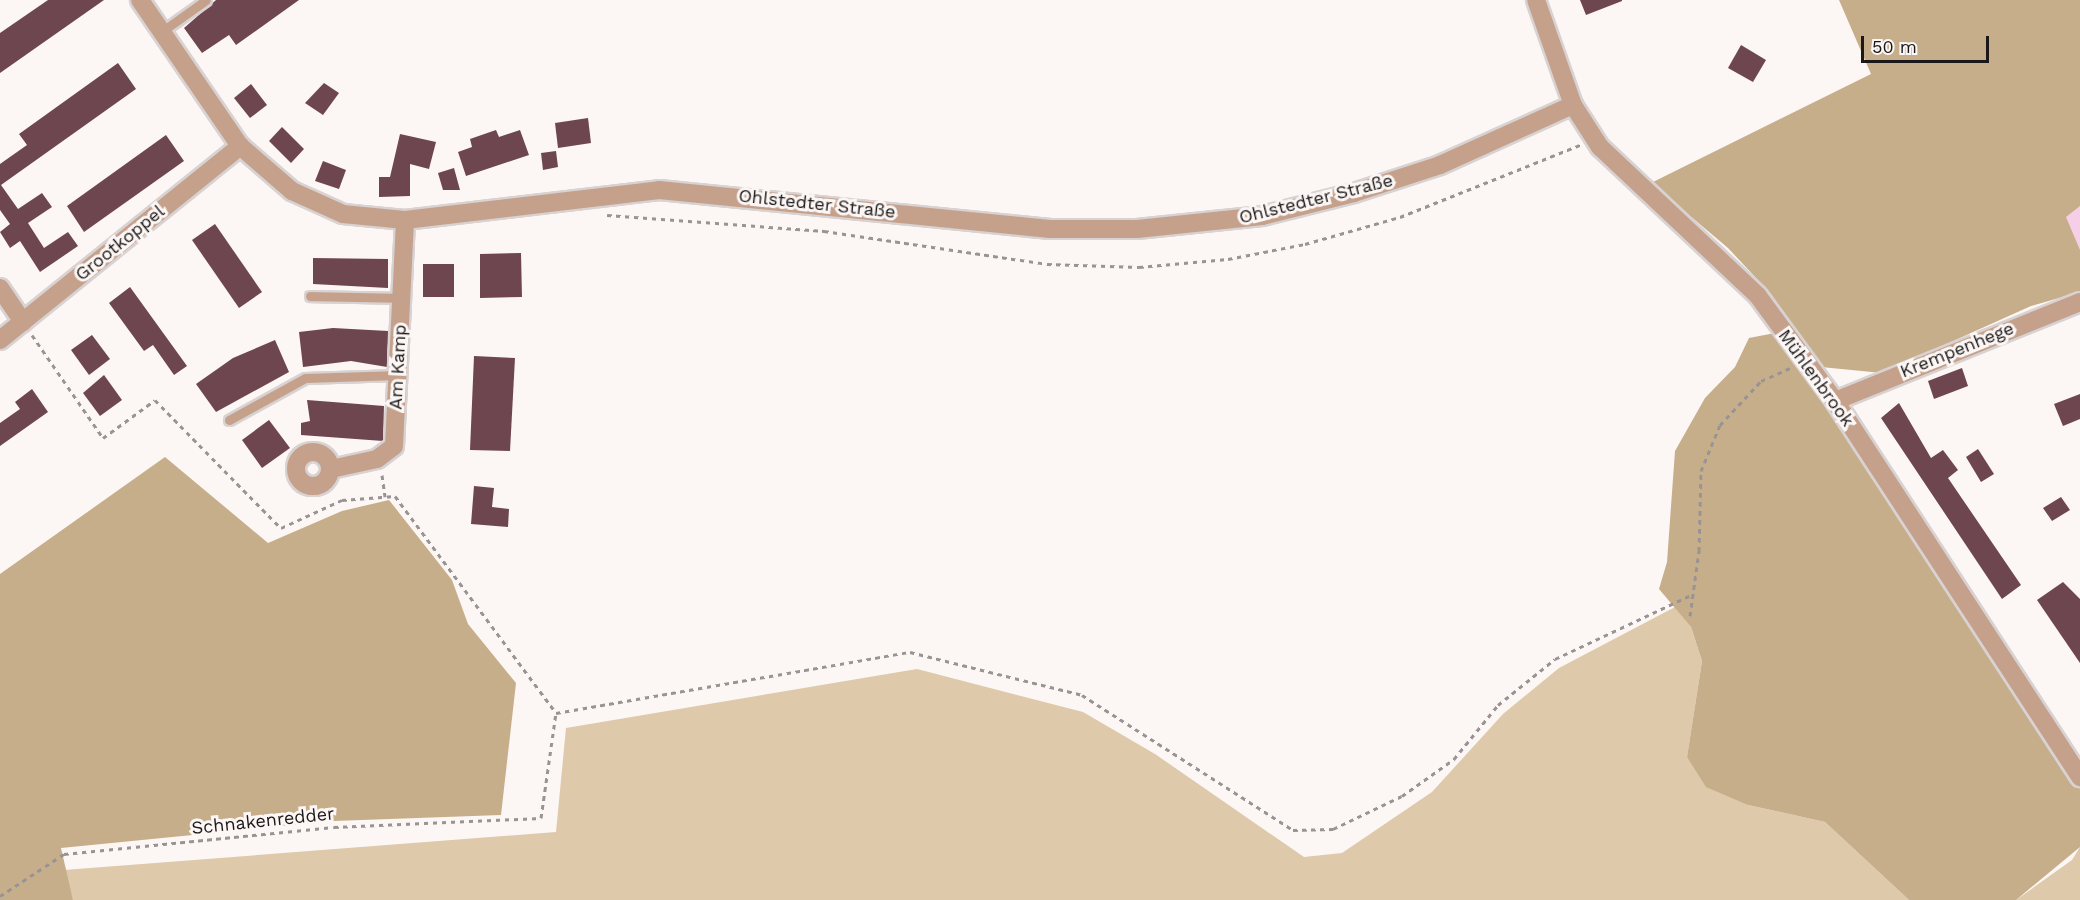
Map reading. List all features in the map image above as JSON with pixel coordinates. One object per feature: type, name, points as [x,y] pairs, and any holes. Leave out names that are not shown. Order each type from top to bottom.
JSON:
[{"type":"street","name":"Ohlstedter Straße","points":[[140,0],[240,146],[269,174],[320,207],[367,219],[405,220],[659,190],[1050,229],[1186,227],[1262,216],[1354,193],[1440,165],[1573,105]]},
{"type":"street","name":"Mühlenbrook","points":[[1536,0],[1573,105],[1590,135],[1623,170],[1741,277],[1835,400],[2080,777]]},
{"type":"street","name":"Grootkoppel","points":[[0,340],[240,146]]},
{"type":"street","name":"Am Kamp","points":[[331,469],[390,453],[398,375],[405,220]]},
{"type":"street","points":[[0,288],[23,322]]},
{"type":"street","name":"Krempenhege","points":[[1835,400],[2080,302]]},
{"type":"lane","points":[[161,32],[206,0]]},
{"type":"lane","points":[[310,296],[402,298]]},
{"type":"lane","points":[[229,420],[305,378],[398,375]]},
{"type":"path","points":[[23,322],[103,438],[155,400],[281,528],[342,500],[395,496],[556,713],[819,670],[910,652],[1082,695],[1293,830],[1333,829],[1402,796],[1454,759],[1498,705],[1555,659],[1693,594]]},
{"type":"path","points":[[1690,616],[1701,471],[1720,425],[1761,381],[1805,362]]},
{"type":"path","name":"Schnakenredder","points":[[0,896],[64,854],[334,827],[541,818],[556,713]]},
{"type":"shaded area","points":[[1839,0],[2080,0],[2080,292],[2031,306],[1882,373],[1821,367],[1771,294],[1728,248],[1651,183],[1871,74]]},
{"type":"shaded area","points":[[2080,206],[2080,250],[2066,217]]},
{"type":"shaded area","points":[[1775,333],[1802,349],[2080,787],[2080,847],[2016,900],[1909,900],[1825,822],[1748,805],[1706,787],[1687,757],[1702,661],[1691,627],[1659,589],[1667,562],[1675,451],[1705,398],[1735,367],[1749,338]]},
{"type":"shaded area","points":[[165,457],[268,543],[342,511],[389,500],[452,580],[468,624],[516,683],[501,815],[334,821],[61,848],[73,900],[0,900],[0,574]]},
{"type":"shaded area","points":[[1675,607],[1691,627],[1702,661],[1687,757],[1748,805],[1825,822],[1909,900],[73,900],[64,870],[556,832],[566,728],[917,669],[1083,712],[1155,754],[1304,857],[1342,853],[1432,792],[1503,714],[1559,668]]},
{"type":"shaded area","points":[[2080,847],[2080,900],[2016,900],[2072,860]]},
{"type":"building","points":[[48,0],[104,0],[0,73],[0,33]]},
{"type":"building","points":[[216,0],[299,0],[236,45],[229,35],[202,53],[184,28]]},
{"type":"building","points":[[1580,0],[1622,0],[1622,1],[1586,15]]},
{"type":"building","points":[[1741,45],[1766,60],[1753,82],[1728,68]]},
{"type":"building","points":[[118,63],[136,89],[1,185],[18,209],[42,193],[52,207],[28,223],[44,248],[68,232],[78,246],[40,272],[20,241],[10,248],[0,232],[10,224],[0,210],[0,164],[27,145],[19,134]]},
{"type":"building","points":[[324,83],[339,93],[323,115],[305,103]]},
{"type":"building","points":[[251,84],[267,105],[250,118],[234,98]]},
{"type":"building","points":[[588,118],[591,143],[558,148],[555,123]]},
{"type":"building","points":[[282,127],[304,149],[291,163],[269,141]]},
{"type":"building","points":[[496,130],[499,137],[520,130],[529,155],[466,176],[458,152],[472,147],[470,139]]},
{"type":"building","points":[[400,134],[436,142],[429,169],[410,164],[410,196],[379,197],[379,177],[390,177]]},
{"type":"building","points":[[166,135],[184,161],[84,232],[67,206]]},
{"type":"building","points":[[556,151],[558,167],[543,170],[541,153]]},
{"type":"building","points":[[323,161],[346,170],[339,189],[315,181]]},
{"type":"building","points":[[454,168],[460,190],[443,190],[438,173]]},
{"type":"building","points":[[215,224],[262,292],[239,308],[192,240]]},
{"type":"building","points":[[521,253],[522,297],[480,298],[480,254]]},
{"type":"building","points":[[313,258],[388,259],[388,288],[313,284]]},
{"type":"building","points":[[423,264],[454,264],[454,297],[423,297]]},
{"type":"building","points":[[130,287],[187,366],[174,375],[153,345],[144,351],[109,303]]},
{"type":"building","points":[[333,328],[388,331],[387,367],[351,361],[303,367],[299,332]]},
{"type":"building","points":[[92,335],[110,359],[89,375],[71,350]]},
{"type":"building","points":[[275,340],[289,372],[216,412],[196,384],[233,358]]},
{"type":"building","points":[[474,356],[515,358],[510,451],[470,450]]},
{"type":"building","points":[[1962,368],[1968,386],[1934,399],[1928,381]]},
{"type":"building","points":[[104,375],[122,400],[100,416],[83,393]]},
{"type":"building","points":[[32,389],[48,412],[0,446],[0,423],[20,409],[15,402]]},
{"type":"building","points":[[2080,394],[2080,419],[2063,426],[2054,404]]},
{"type":"building","points":[[307,400],[384,406],[383,441],[301,435],[301,423],[310,421]]},
{"type":"building","points":[[1899,403],[1931,458],[1943,450],[1958,470],[1948,478],[2021,585],[2002,599],[1881,418]]},
{"type":"building","points":[[269,420],[290,448],[262,468],[242,440]]},
{"type":"building","points":[[1978,449],[1994,474],[1981,482],[1966,457]]},
{"type":"building","points":[[474,486],[494,488],[492,507],[509,509],[508,527],[471,524]]},
{"type":"building","points":[[2061,497],[2070,510],[2052,521],[2043,508]]},
{"type":"building","points":[[2063,582],[2080,599],[2080,663],[2037,600]]}]
